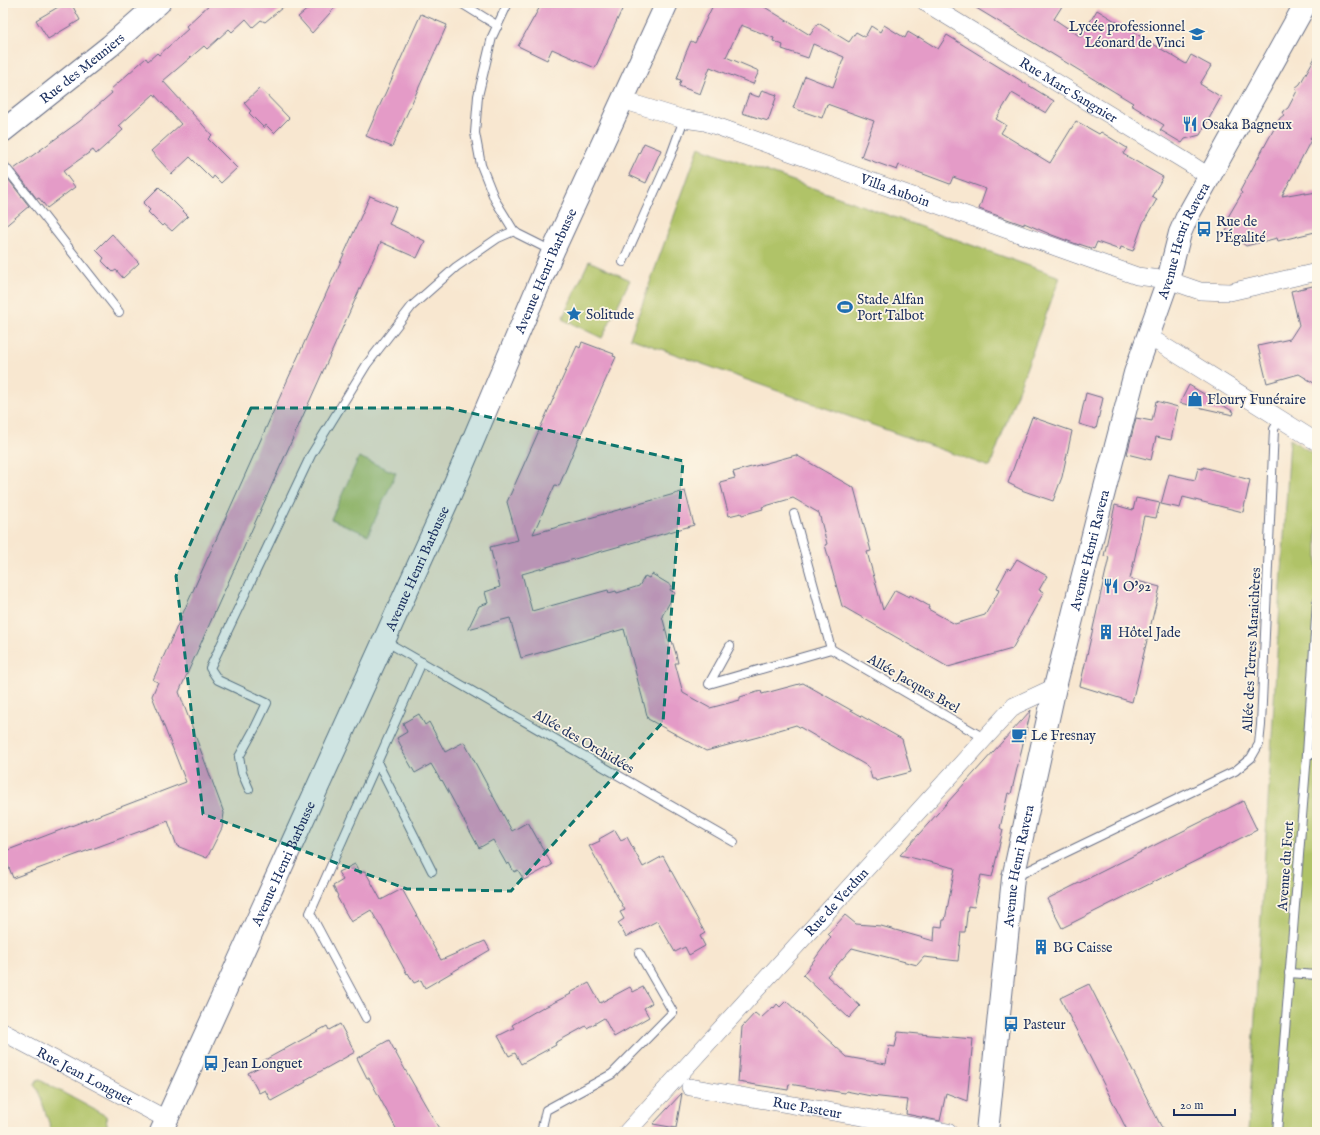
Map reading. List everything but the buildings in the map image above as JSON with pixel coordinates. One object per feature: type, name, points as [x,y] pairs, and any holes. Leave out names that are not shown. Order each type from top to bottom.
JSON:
[{"type":"street","name":"Rue des Meuniers","points":[[3,131],[110,46],[159,3]]},
{"type":"street","name":"Avenue Henri Barbusse","points":[[164,1126],[447,502],[553,252],[667,3]]},
{"type":"street","name":"Rue Marc Sangnier","points":[[926,3],[1210,177]]},
{"type":"street","name":"Avenue Henri Ravera","points":[[987,1132],[1013,878],[1055,687],[1136,373],[1168,280],[1180,234],[1187,217],[1306,3]]},
{"type":"street","name":"Villa Auboin","points":[[622,100],[684,119],[713,124],[1137,276],[1168,280],[1200,291],[1230,292],[1317,272]]},
{"type":"street","points":[[1148,336],[1317,442]]},
{"type":"street","name":"Rue de Verdun","points":[[627,1132],[1014,706],[1055,687]]},
{"type":"street","name":"Rue Jean Longuet","points":[[3,1032],[164,1126]]},
{"type":"street","name":"Rue Pasteur","points":[[690,1087],[948,1132]]},
{"type":"lane","points":[[461,3],[498,26]]},
{"type":"lane","points":[[508,3],[492,37],[478,96],[475,132],[481,165],[495,200],[514,231],[553,252]]},
{"type":"lane","points":[[623,262],[671,155],[684,119]]},
{"type":"lane","points":[[3,164],[119,312]]},
{"type":"lane","points":[[249,790],[242,773],[239,757],[267,703],[218,680],[210,668],[307,462],[367,364],[412,306],[456,267],[498,238],[514,231]]},
{"type":"lane","name":"Allée des Terres Maraichères","points":[[1013,878],[1235,770],[1251,758],[1259,744],[1261,724],[1274,430],[1280,419]]},
{"type":"lane","points":[[730,646],[709,684],[831,649],[794,514]]},
{"type":"lane","name":"Avenue du Fort","points":[[1277,1132],[1307,754],[1317,602]]},
{"type":"lane","name":"Allée des Orchidées","points":[[384,641],[734,842]]},
{"type":"lane","name":"Allée Jacques Brel","points":[[831,649],[984,738]]},
{"type":"lane","points":[[366,1018],[310,912],[422,662]]},
{"type":"lane","points":[[1307,754],[1317,754]]},
{"type":"lane","points":[[377,762],[432,871]]},
{"type":"lane","points":[[541,1132],[546,1110],[612,1074],[673,1012],[639,953]]},
{"type":"lane","points":[[1290,973],[1317,975]]},
{"type":"highlighted area","points":[[251,408],[449,408],[683,461],[663,722],[511,891],[407,889],[203,814],[176,576]]},
{"type":"green space","name":"Stade Alfan Port Talbot","points":[[699,147],[1060,277],[990,467],[630,338]]},
{"type":"green space","points":[[589,261],[630,280],[602,338],[562,319]]},
{"type":"green space","points":[[1290,439],[1317,456],[1317,1132],[1248,1132]]},
{"type":"green space","points":[[359,457],[396,473],[368,535],[331,519]]},
{"type":"green space","points":[[38,1079],[106,1116],[108,1132],[52,1132],[38,1090],[34,1085]]},
{"type":"place","name":"Lycée professionnel Léonard de Vinci","points":[[1197,34]]},
{"type":"place","name":"Osaka Bagneux","points":[[1190,124]]},
{"type":"place","name":"Rue de l'Égalité","points":[[1204,229]]},
{"type":"place","name":"Stade Alfan Port Talbot","points":[[845,307]]},
{"type":"place","name":"Solitude","points":[[574,314]]},
{"type":"place","name":"Floury Funéraire","points":[[1195,399]]},
{"type":"place","name":"O'92","points":[[1111,586]]},
{"type":"place","name":"Hôtel Jade","points":[[1106,632]]},
{"type":"place","name":"Le Fresnay","points":[[1019,735]]},
{"type":"place","name":"BG Caisse","points":[[1041,947]]},
{"type":"place","name":"Pasteur","points":[[1011,1024]]},
{"type":"place","name":"Jean Longuet","points":[[211,1063]]}]
